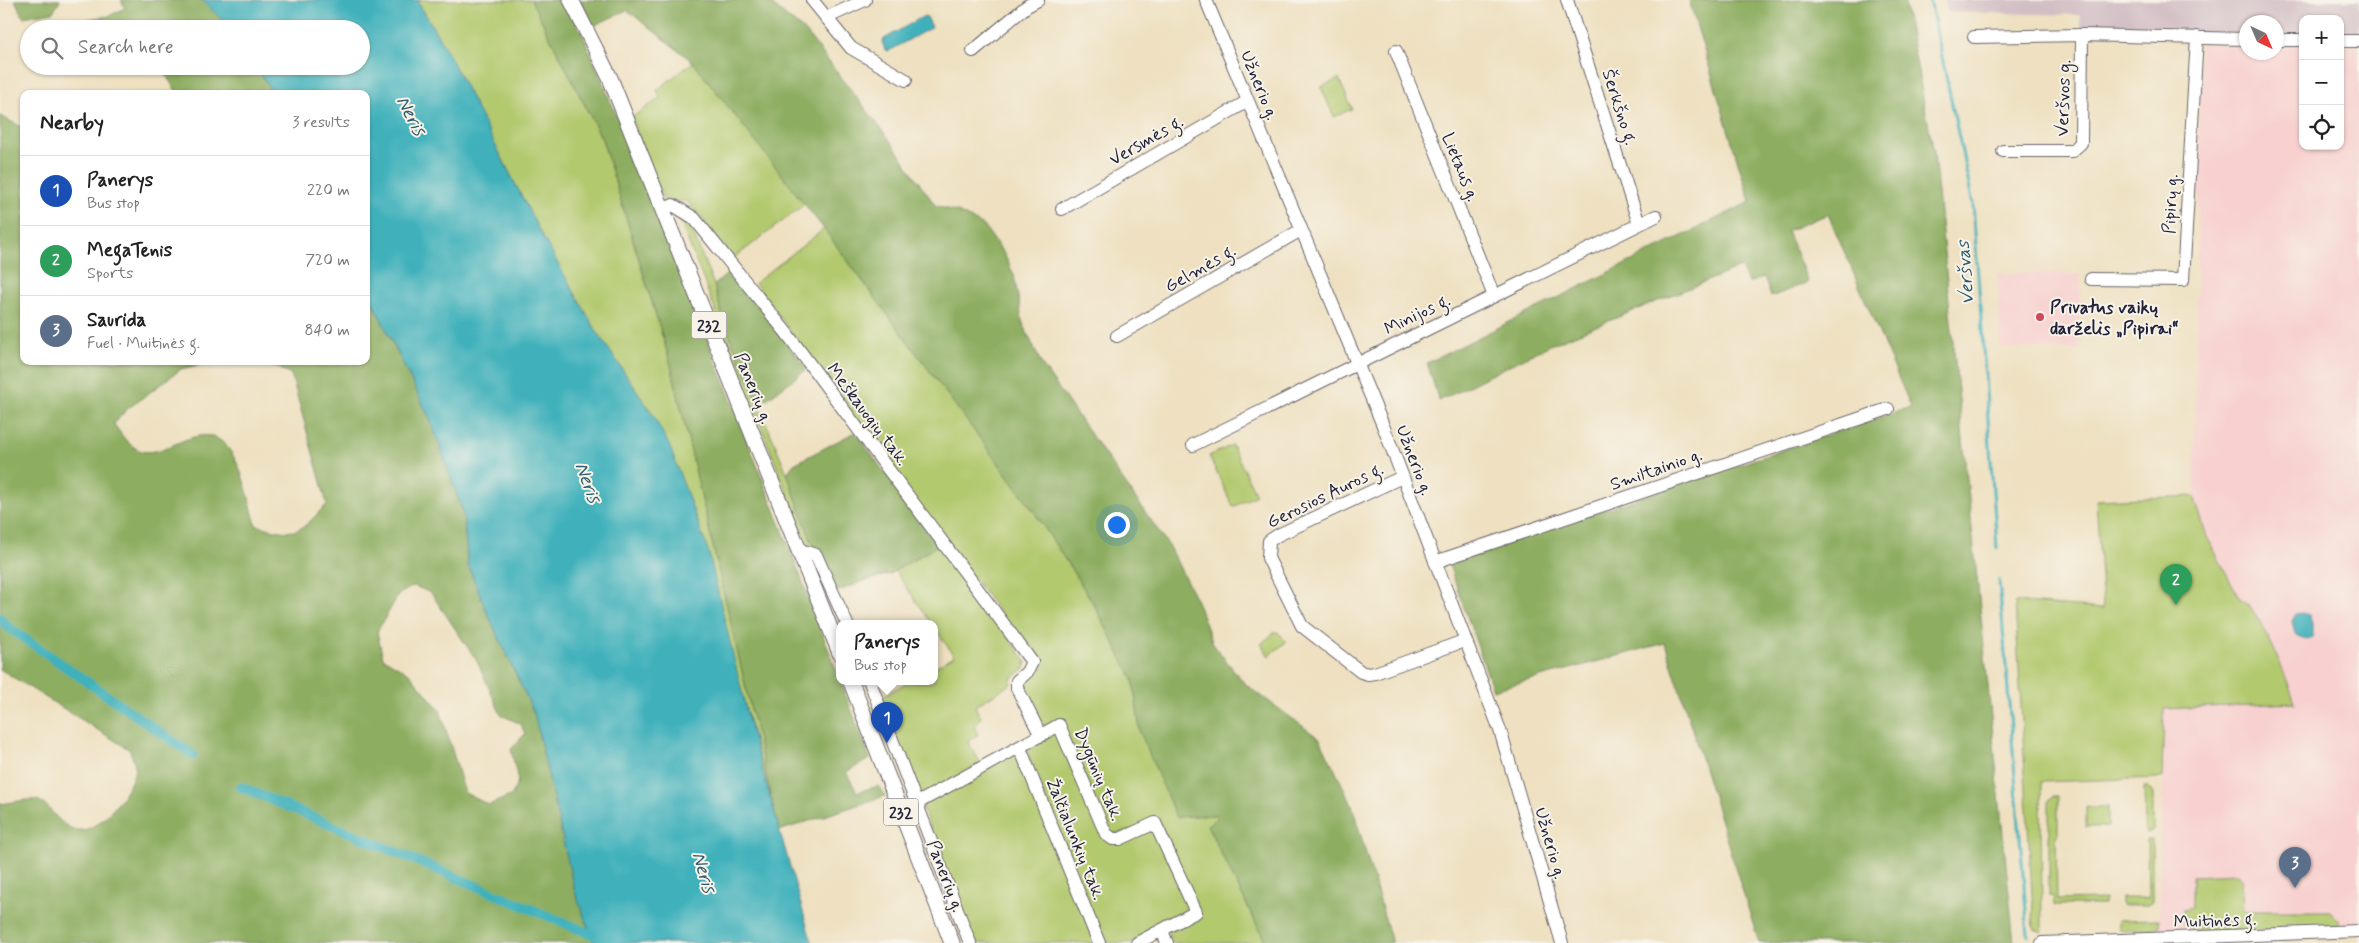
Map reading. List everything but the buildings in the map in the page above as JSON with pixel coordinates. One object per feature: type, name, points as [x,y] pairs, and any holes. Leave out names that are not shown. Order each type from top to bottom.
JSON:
[{"type":"main road","name":"Panerių g.","points":[[571,0],[610,78],[836,643]]},
{"type":"main road","name":"Panerių g.","points":[[852,685],[952,943]]},
{"type":"street","points":[[812,0],[851,48],[906,80]]},
{"type":"street","points":[[826,18],[865,0]]},
{"type":"street","points":[[974,51],[1027,6],[1038,0]]},
{"type":"street","name":"Užnerio g.","points":[[1206,0],[1402,477],[1500,730],[1562,943]]},
{"type":"street","name":"Šerkšno g.","points":[[1567,0],[1639,224]]},
{"type":"street","points":[[1974,37],[2082,35],[2239,39]]},
{"type":"street","name":"Veršvos g.","points":[[2003,151],[2072,151],[2081,143],[2082,35]]},
{"type":"street","name":"Pipirų g.","points":[[2090,279],[2183,280],[2197,37]]},
{"type":"street","points":[[2284,40],[2299,40]]},
{"type":"street","points":[[2344,41],[2359,41]]},
{"type":"street","name":"Lietaus g.","points":[[1396,51],[1494,296]]},
{"type":"street","name":"Versmės g.","points":[[1062,209],[1248,101]]},
{"type":"street","name":"Meškauogių tak.","points":[[663,210],[674,205],[694,218],[785,331],[1032,662],[1027,672],[1017,681],[1017,688],[1041,736]]},
{"type":"street","name":"Minijos g.","points":[[1194,445],[1356,363],[1656,216]]},
{"type":"street","name":"Gelmės g.","points":[[1117,336],[1301,230]]},
{"type":"street","name":"Smiltainio g.","points":[[1435,562],[1888,409]]},
{"type":"street","name":"Gerosios Auros g.","points":[[1402,477],[1278,535],[1270,541],[1267,548],[1268,558],[1302,626],[1361,672],[1375,673],[1464,641]]},
{"type":"street","points":[[800,550],[816,555],[845,620]]},
{"type":"street","points":[[871,685],[914,803],[970,943]]},
{"type":"street","name":"Dygūnių tak.","points":[[1041,736],[1059,725],[1106,834],[1113,839],[1120,839],[1155,823],[1196,912],[1162,930]]},
{"type":"street","points":[[901,812],[914,803],[1041,736]]},
{"type":"street","name":"Žalčialunkių tak.","points":[[1020,748],[1099,943]]},
{"type":"street","points":[[1137,943],[1162,930],[1167,943]]},
{"type":"street","name":"Muitinės g.","points":[[2042,943],[2359,932]]},
{"type":"shaded area","points":[[1944,0],[2359,0],[2359,34],[2344,35],[2344,15],[2299,15],[2299,39],[2284,40],[2284,15],[2239,15],[2239,39],[2082,35],[2080,15],[1947,12]]},
{"type":"shaded area","points":[[2200,44],[2239,44],[2239,60],[2284,60],[2284,45],[2299,45],[2299,150],[2344,150],[2344,46],[2359,46],[2359,931],[2159,939],[2164,709],[2295,703],[2289,684],[2261,622],[2240,599],[2207,537],[2194,496]]},
{"type":"shaded area","name":"Privatus vaikų darželis „Pipirai“","points":[[1998,273],[2081,274],[2079,349],[2000,348]]},
{"type":"green space","points":[[15,0],[60,1],[53,12],[23,17]]},
{"type":"green space","points":[[121,0],[202,0],[222,20],[87,20],[109,16],[125,8]]},
{"type":"green space","points":[[417,0],[531,0],[602,139],[670,361],[779,831],[739,683],[708,550],[669,445],[652,413],[597,332],[541,234],[448,53]]},
{"type":"green space","points":[[531,0],[562,0],[582,33],[656,210],[792,554],[836,670],[836,685],[842,685],[870,759],[846,772],[857,792],[878,786],[885,796],[779,831],[670,361],[602,139]]},
{"type":"green space","points":[[580,0],[766,0],[806,32],[889,139],[935,205],[958,212],[984,226],[1004,254],[1014,275],[1023,324],[1042,365],[1167,543],[1197,601],[1213,644],[1244,683],[1320,739],[1352,805],[1392,943],[1266,943],[1207,825],[1216,819],[1217,815],[1176,817],[1140,732],[1133,679],[1092,601],[1031,507],[824,229],[693,62],[627,10],[593,26]]},
{"type":"green space","points":[[1689,0],[1904,0],[1934,153],[2014,943],[1759,943],[1665,643],[1493,690],[1448,562],[1911,407],[1828,214],[1787,231],[1808,282],[1771,297],[1764,277],[1748,283],[1741,267],[1550,345],[1439,401],[1427,363],[1750,202]]},
{"type":"green space","points":[[693,62],[805,204],[734,258],[687,201],[664,201],[631,118],[660,98],[657,90]]},
{"type":"green space","points":[[166,75],[261,75],[271,90],[175,90]]},
{"type":"green space","points":[[1339,79],[1352,109],[1334,117],[1321,87]]},
{"type":"green space","points":[[0,116],[20,126],[20,365],[198,365],[181,369],[126,410],[114,424],[129,443],[141,451],[160,450],[202,436],[212,436],[221,441],[234,458],[239,469],[256,525],[289,532],[296,530],[310,522],[327,504],[291,374],[272,365],[370,365],[370,296],[430,419],[463,512],[468,565],[486,610],[534,713],[575,892],[594,943],[0,943],[0,804],[26,800],[40,801],[70,828],[77,830],[86,829],[106,817],[130,785],[135,765],[130,750],[0,669]],"holes":[[[414,586],[431,593],[477,661],[501,715],[521,724],[525,734],[511,749],[518,781],[512,795],[489,805],[465,793],[440,710],[409,673],[383,658],[377,632],[399,594]]]},
{"type":"green space","points":[[675,208],[686,216],[714,285],[724,322],[787,473],[815,547],[809,548]]},
{"type":"green space","points":[[824,229],[1031,507],[1092,601],[1133,679],[1140,732],[1199,814],[1217,815],[1216,819],[1207,825],[1266,943],[1172,943],[1168,932],[1199,913],[1158,820],[1118,835],[1111,834],[1064,730],[1043,730],[1020,682],[1042,668],[930,521],[755,283]]},
{"type":"green space","points":[[732,270],[807,369],[759,405],[724,322],[714,285]]},
{"type":"green space","points":[[855,432],[938,545],[890,574],[864,581],[836,592],[811,541],[787,473],[794,464]]},
{"type":"green space","points":[[1232,445],[1256,495],[1233,507],[1209,456]]},
{"type":"green space","points":[[2194,496],[2207,537],[2240,599],[2248,605],[2264,630],[2280,663],[2295,703],[2164,709],[2162,778],[2041,782],[2042,932],[2034,929],[2015,602],[2103,609],[2096,500]]},
{"type":"green space","points":[[938,545],[1026,661],[1025,668],[1011,679],[1011,684],[975,706],[981,718],[974,726],[978,735],[968,742],[981,764],[918,798],[879,698],[903,685],[938,685],[938,665],[954,656],[938,632],[938,620],[929,620],[895,571]]},
{"type":"green space","points":[[1275,632],[1278,632],[1286,642],[1269,656],[1261,644]]},
{"type":"green space","points":[[1054,733],[1057,735],[1103,835],[1153,827],[1192,911],[1131,943],[1101,943],[1025,747]]},
{"type":"green space","points":[[1016,753],[1096,943],[974,943],[921,804]]},
{"type":"green space","points":[[2144,787],[2148,787],[2153,793],[2153,831],[2147,833],[2145,831]]},
{"type":"green space","points":[[2053,796],[2058,796],[2058,836],[2056,837],[2057,900],[2105,899],[2104,905],[2054,905],[2053,896],[2049,896],[2049,800]]},
{"type":"green space","points":[[2086,807],[2108,807],[2108,827],[2086,827]]},
{"type":"green space","points":[[2147,840],[2152,840],[2152,902],[2148,905],[2121,905],[2121,898],[2148,898]]},
{"type":"green space","points":[[2238,874],[2241,877],[2243,911],[2330,911],[2339,920],[2339,926],[2223,932],[2193,930],[2183,923],[2183,910],[2192,908],[2192,876]]},
{"type":"green space","points":[[2159,919],[2159,928],[2118,930],[2118,920]]},
{"type":"water","name":"Neris","points":[[202,0],[417,0],[448,53],[541,234],[597,332],[652,413],[669,445],[708,550],[752,734],[812,943],[594,943],[575,892],[534,713],[486,610],[468,565],[463,512],[430,419],[370,296],[370,90],[271,90],[261,75],[370,75],[370,20],[222,20]]},
{"type":"water","points":[[924,16],[927,17],[932,27],[889,51],[885,50],[882,42],[884,39]]},
{"type":"water","points":[[2303,613],[2309,615],[2312,623],[2312,638],[2307,640],[2295,634],[2292,621],[2296,614]]},
{"type":"waterway","name":"Veršvas","points":[[1930,0],[1973,204],[1997,548]]},
{"type":"waterway","points":[[1999,580],[2028,935]]},
{"type":"waterway","points":[[0,618],[8,627],[193,755]]},
{"type":"waterway","points":[[241,787],[612,943]]},
{"type":"place","name":"Privatus vaikų darželis „Pipirai“","points":[[2040,317]]},
{"type":"place","name":"MegaTenis","points":[[2176,605]]},
{"type":"place","name":"Panerys","points":[[887,743]]},
{"type":"place","name":"Saurida","points":[[2295,888]]}]
